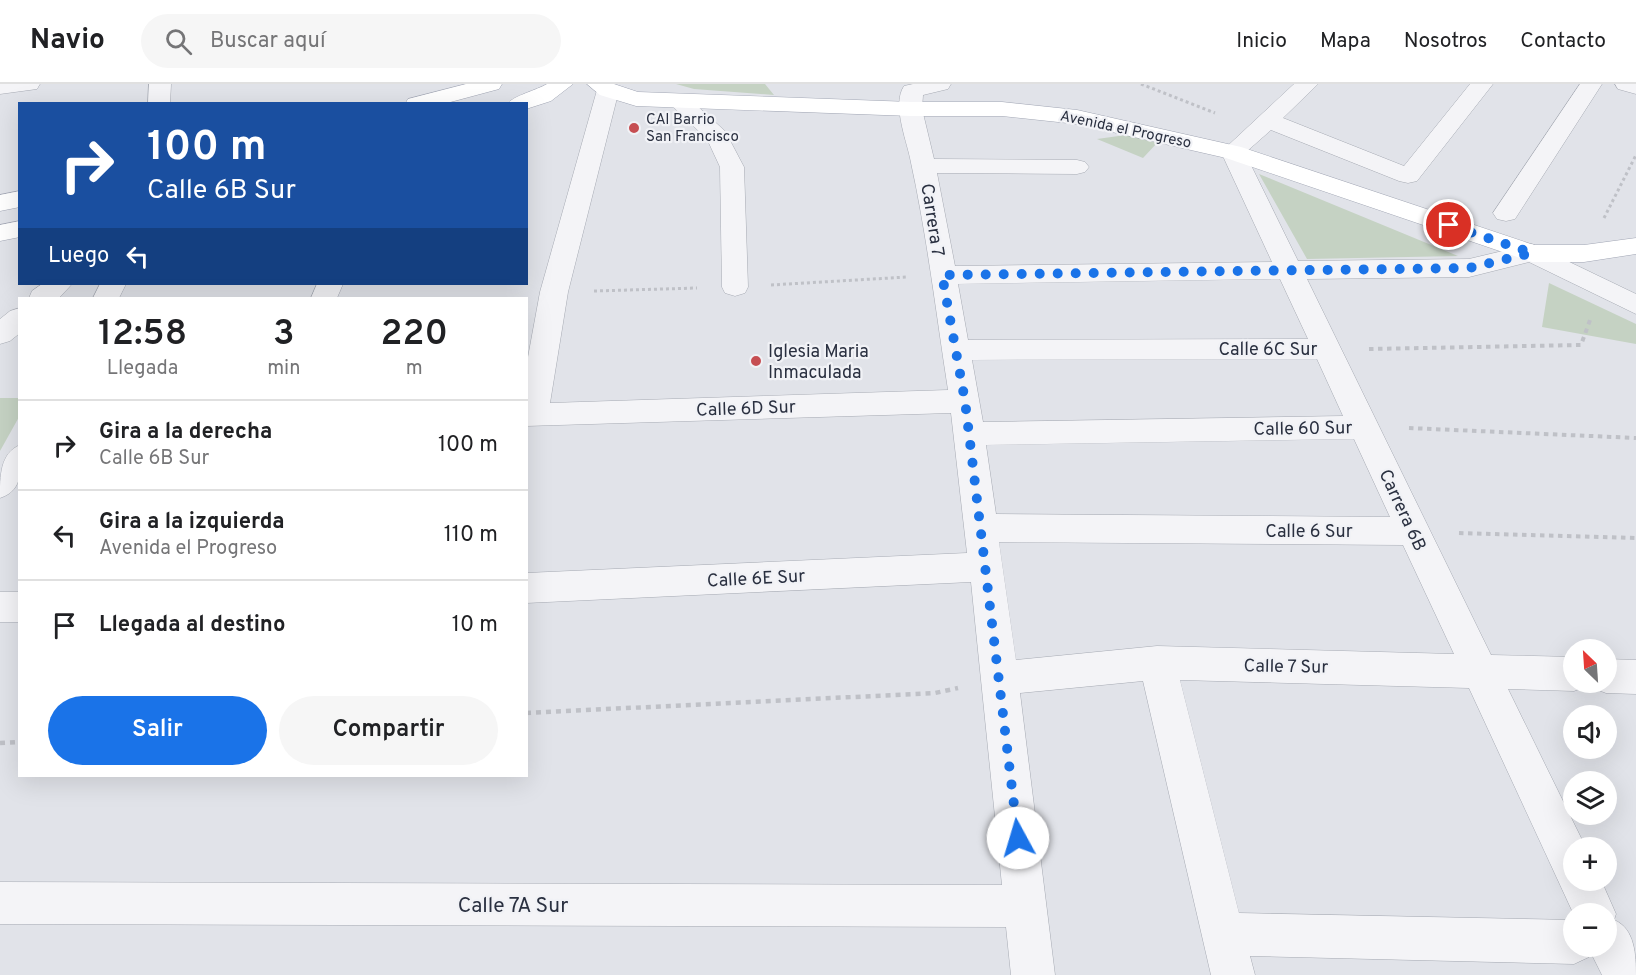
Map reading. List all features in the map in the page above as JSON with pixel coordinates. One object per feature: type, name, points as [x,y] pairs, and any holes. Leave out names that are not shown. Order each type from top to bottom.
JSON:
[{"type":"main road","points":[[423,102],[490,84]]},
{"type":"main road","points":[[524,102],[543,96],[562,84]]},
{"type":"main road","name":"Avenida el Progreso","points":[[603,87],[636,99],[911,109],[1002,109],[1077,117],[1233,152],[1532,253],[1569,255],[1608,252],[1636,246]]},
{"type":"main road","points":[[0,203],[18,199]]},
{"type":"main road","points":[[0,233],[18,229]]},
{"type":"street","points":[[0,87],[29,84]]},
{"type":"street","points":[[159,102],[160,84]]},
{"type":"street","points":[[911,109],[912,91],[940,84]]},
{"type":"street","points":[[1233,152],[1307,84]]},
{"type":"street","points":[[1264,125],[1408,176],[1482,84]]},
{"type":"street","points":[[1506,213],[1591,84]]},
{"type":"street","points":[[1626,84],[1636,87]]},
{"type":"street","points":[[530,415],[554,292],[603,87]]},
{"type":"street","points":[[678,101],[717,136],[732,167],[735,287]]},
{"type":"street","name":"Carrera 7","points":[[911,109],[924,166],[965,401],[1000,678],[1033,975]]},
{"type":"street","name":"Carrera 6B","points":[[1233,152],[1563,845]]},
{"type":"street","points":[[924,166],[1077,167]]},
{"type":"street","points":[[942,275],[1469,268],[1532,253]]},
{"type":"street","name":"Avenida el Progreso","points":[[1532,253],[1636,305]]},
{"type":"street","points":[[43,297],[58,285]]},
{"type":"street","points":[[0,334],[18,320]]},
{"type":"street","name":"Calle 6C Sur","points":[[956,350],[1327,349]]},
{"type":"street","name":"Calle 6D Sur","points":[[530,415],[965,401]]},
{"type":"street","name":"Calle 60 Sur","points":[[969,434],[1364,427]]},
{"type":"street","points":[[0,484],[18,460]]},
{"type":"street","name":"Calle 6 Sur","points":[[982,528],[1413,531]]},
{"type":"street","name":"Calle 6E Sur","points":[[528,588],[986,567]]},
{"type":"street","points":[[0,608],[18,607]]},
{"type":"street","points":[[1157,663],[1233,975]]},
{"type":"street","name":"Calle 7 Sur","points":[[1000,678],[1157,663],[1563,674]]},
{"type":"street","points":[[1617,676],[1636,677]]},
{"type":"street","name":"Calle 7A Sur","points":[[0,903],[1026,906]]},
{"type":"street","points":[[1224,934],[1563,941]]},
{"type":"path","points":[[1141,84],[1264,125]]},
{"type":"path","points":[[1602,223],[1636,155]]},
{"type":"path","name":"Calle 6C Sur","points":[[1327,349],[1581,345]]},
{"type":"path","name":"Calle 60 Sur","points":[[1364,427],[1636,438]]},
{"type":"path","points":[[1413,531],[1636,538]]},
{"type":"path","points":[[528,714],[935,693],[1000,678]]},
{"type":"path","points":[[0,743],[18,742]]},
{"type":"green space","points":[[676,84],[765,84],[774,95],[694,89]]},
{"type":"green space","points":[[1126,135],[1158,142],[1143,158],[1097,139]]},
{"type":"green space","points":[[1259,174],[1458,256],[1307,259]]},
{"type":"green space","points":[[1549,283],[1636,324],[1636,344],[1542,327]]},
{"type":"green space","points":[[0,398],[18,398],[18,419],[0,451]]},
{"type":"place","name":"CAI Barrio San Francisco","points":[[634,128]]},
{"type":"place","name":"Iglesia Maria Inmaculada","points":[[756,361]]},
{"type":"route","points":[[1018,838],[965,401],[942,275],[1469,268],[1532,253],[1449,225]]}]
